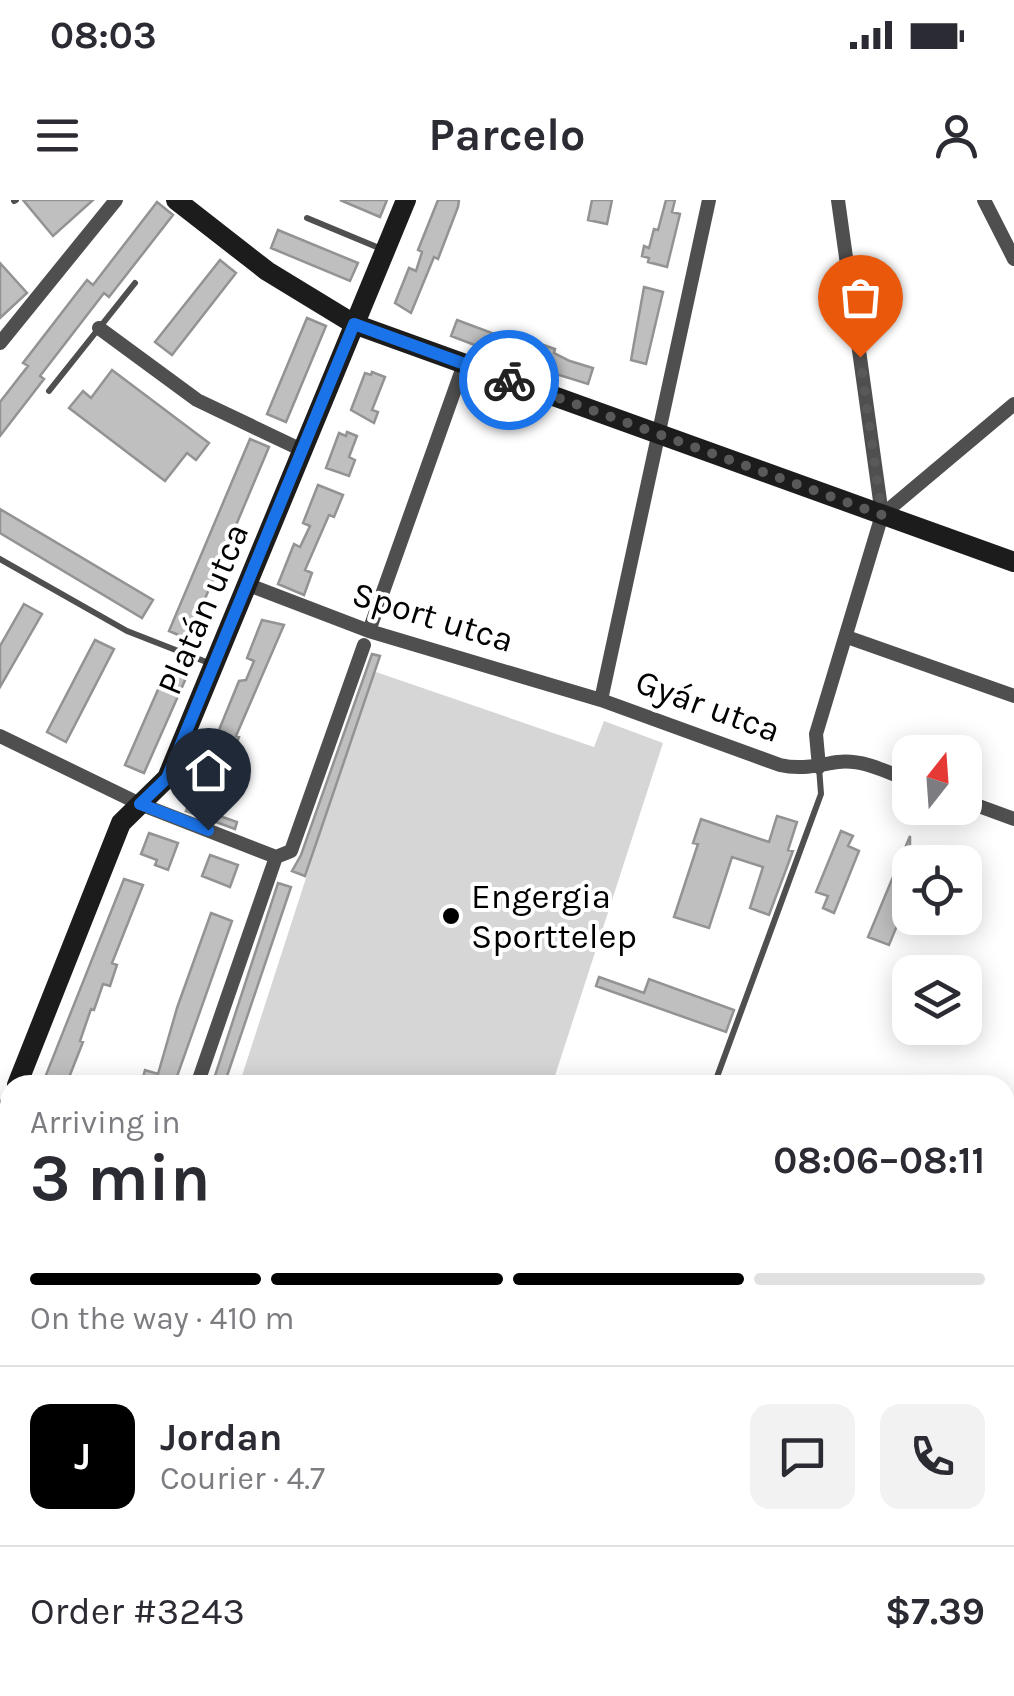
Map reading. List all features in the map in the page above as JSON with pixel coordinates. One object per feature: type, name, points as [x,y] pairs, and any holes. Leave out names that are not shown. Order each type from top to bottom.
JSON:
[{"type":"street","points":[[0,344],[116,200]]},
{"type":"street","points":[[176,200],[267,271],[354,324],[1014,562]]},
{"type":"street","name":"Platán utca","points":[[21,1075],[122,824],[167,778],[406,200]]},
{"type":"street","points":[[601,700],[709,200]]},
{"type":"street","points":[[818,767],[816,734],[882,515],[838,200]]},
{"type":"street","points":[[984,200],[1014,259]]},
{"type":"street","points":[[99,328],[197,400],[304,451]]},
{"type":"street","points":[[0,736],[140,804],[276,856],[291,851],[464,364]]},
{"type":"street","points":[[882,515],[1014,404]]},
{"type":"street","name":"Sport utca","points":[[248,585],[366,638],[601,700]]},
{"type":"street","points":[[846,638],[1014,696]]},
{"type":"street","name":"Gyár utca","points":[[601,700],[780,766],[798,769],[840,762],[866,764],[892,774]]},
{"type":"street","points":[[982,808],[1014,820]]},
{"type":"street","points":[[200,1075],[276,856]]},
{"type":"lane","points":[[306,218],[385,250]]},
{"type":"lane","points":[[49,392],[135,283]]},
{"type":"lane","points":[[0,559],[128,631],[215,666]]},
{"type":"lane","points":[[718,1075],[820,794],[818,767]]},
{"type":"shaded area","name":"Engergia Sporttelep","points":[[373,671],[594,747],[604,721],[663,743],[555,1075],[242,1075]]},
{"type":"building","points":[[23,200],[93,200],[53,236]]},
{"type":"building","points":[[340,200],[387,200],[380,217]]},
{"type":"building","points":[[438,200],[459,200],[458,207],[411,313],[395,303],[409,268],[416,271],[422,252],[418,250]]},
{"type":"building","points":[[592,200],[612,200],[607,224],[588,220]]},
{"type":"building","points":[[666,200],[675,200],[672,212],[680,214],[667,267],[648,262],[649,258],[642,256],[644,246],[649,248],[654,229],[658,230]]},
{"type":"building","points":[[157,202],[173,215],[109,297],[104,293],[0,436],[0,402],[28,366],[23,363],[87,280],[93,285]]},
{"type":"building","points":[[278,230],[358,263],[350,281],[271,248]]},
{"type":"building","points":[[220,260],[236,273],[172,355],[155,342]]},
{"type":"building","points":[[0,263],[27,293],[0,318]]},
{"type":"building","points":[[644,287],[663,292],[646,364],[631,360]]},
{"type":"building","points":[[307,318],[326,326],[286,422],[267,414]]},
{"type":"building","points":[[457,320],[508,339],[505,349],[501,348],[498,354],[451,336]]},
{"type":"building","points":[[538,343],[555,349],[554,353],[570,361],[593,368],[588,384],[530,366],[533,359],[529,358]]},
{"type":"building","points":[[112,370],[209,443],[196,460],[187,453],[165,481],[69,408],[83,391],[91,398]]},
{"type":"building","points":[[365,373],[385,377],[372,410],[378,412],[374,423],[351,410]]},
{"type":"building","points":[[347,432],[357,436],[349,457],[355,460],[349,476],[326,468],[339,433],[346,436]]},
{"type":"building","points":[[250,439],[269,447],[188,639],[169,631]]},
{"type":"building","points":[[318,485],[343,495],[334,517],[329,515],[305,570],[312,573],[304,595],[278,584],[294,544],[300,547],[310,526],[303,523]]},
{"type":"building","points":[[0,509],[153,600],[142,618],[0,533]]},
{"type":"building","points":[[24,604],[42,614],[0,687],[0,646]]},
{"type":"building","points":[[262,620],[284,625],[236,736],[239,737],[216,798],[219,799],[214,814],[237,822],[235,829],[186,811],[239,681],[246,680],[254,661],[247,658]]},
{"type":"building","points":[[95,640],[114,649],[66,742],[47,732]]},
{"type":"building","points":[[372,654],[380,656],[305,876],[292,871]]},
{"type":"building","points":[[167,669],[186,678],[144,773],[125,765]]},
{"type":"building","points":[[777,816],[797,822],[788,850],[793,851],[769,915],[750,908],[763,867],[732,857],[709,928],[674,917],[698,844],[693,843],[701,819],[769,842]]},
{"type":"building","points":[[841,831],[853,836],[848,846],[859,851],[834,913],[823,908],[828,896],[816,892]]},
{"type":"building","points":[[149,833],[178,843],[168,870],[141,854]]},
{"type":"building","points":[[210,855],[238,865],[230,887],[202,876]]},
{"type":"building","points":[[124,879],[143,885],[112,963],[117,965],[110,986],[103,984],[94,1010],[91,1009],[70,1075],[46,1075]]},
{"type":"building","points":[[892,879],[893,935],[889,945],[868,937]]},
{"type":"building","points":[[278,883],[291,887],[227,1075],[215,1075]]},
{"type":"building","points":[[211,913],[232,921],[178,1075],[144,1075],[145,1070],[158,1074]]},
{"type":"building","points":[[599,977],[644,993],[649,979],[734,1010],[726,1032],[596,986]]},
{"type":"way so far","points":[[509,380],[882,515],[860,357]]},
{"type":"place","name":"Engergia Sporttelep","points":[[451,916]]},
{"type":"route","points":[[208,830],[140,804],[167,778],[354,324],[509,380]]}]
